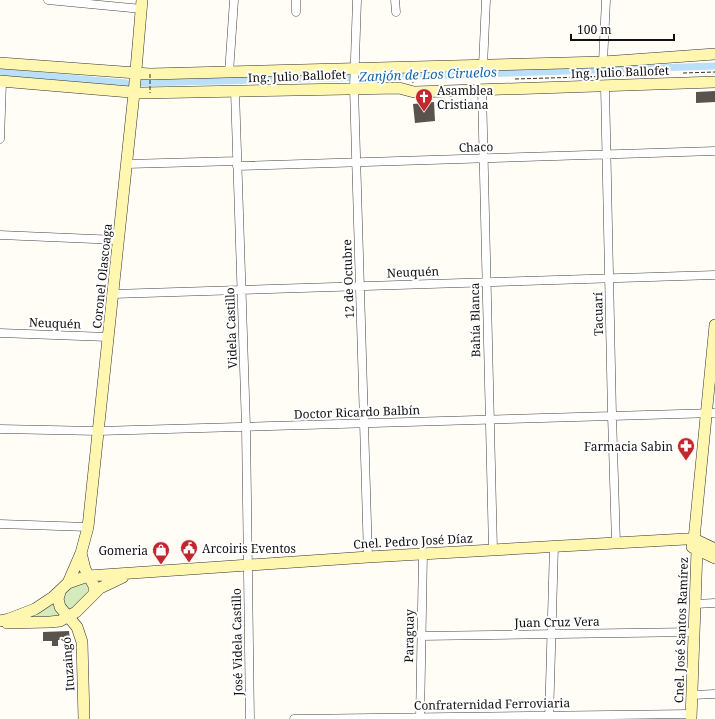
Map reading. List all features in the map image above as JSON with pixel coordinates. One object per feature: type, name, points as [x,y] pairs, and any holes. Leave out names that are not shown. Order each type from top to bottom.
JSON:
[{"type":"street","points":[[48,0],[142,4]]},
{"type":"street","points":[[229,73],[234,0]]},
{"type":"street","points":[[296,0],[296,12]]},
{"type":"street","name":"12 de Octubre","points":[[357,0],[354,85],[368,557]]},
{"type":"street","points":[[395,0],[396,12]]},
{"type":"street","points":[[483,66],[486,0]]},
{"type":"street","points":[[603,62],[606,0]]},
{"type":"street","name":"Coronel Olascoaga","points":[[81,580],[81,553],[88,527],[127,164],[142,4]]},
{"type":"street","name":"Ing. Julio Ballofet","points":[[0,63],[150,74],[354,71],[603,62],[715,54]]},
{"type":"street","points":[[0,139],[1,82]]},
{"type":"street","name":"Ing. Julio Ballofet","points":[[1,82],[150,94],[354,85],[399,88],[414,92],[715,82]]},
{"type":"street","name":"Tacuarí","points":[[605,86],[616,543]]},
{"type":"street","name":"Bahía Blanca","points":[[482,90],[492,550]]},
{"type":"street","name":"Videla Castillo","points":[[235,91],[246,427],[248,564]]},
{"type":"street","name":"Chaco","points":[[127,164],[356,162],[715,151]]},
{"type":"street","points":[[0,235],[118,240]]},
{"type":"street","name":"Neuquén","points":[[113,294],[715,275]]},
{"type":"street","name":"Cnel. José Santos Ramírez","points":[[691,716],[695,604],[695,544],[711,413],[715,325]]},
{"type":"street","name":"Neuquén","points":[[0,333],[108,337]]},
{"type":"street","name":"Doctor Ricardo Balbín","points":[[0,429],[98,431],[711,413]]},
{"type":"street","points":[[0,524],[88,527]]},
{"type":"street","name":"Cnel. Pedro José Díaz","points":[[81,580],[133,573],[248,564],[554,546],[677,540],[695,544]]},
{"type":"street","points":[[695,544],[715,549]]},
{"type":"street","points":[[695,544],[715,558]]},
{"type":"street","points":[[549,717],[554,546]]},
{"type":"street","points":[[81,553],[81,580]]},
{"type":"street","name":"Paraguay","points":[[420,718],[422,554]]},
{"type":"street","name":"José Videla Castillo","points":[[248,564],[250,719]]},
{"type":"street","name":"Cnel. Pedro José Díaz","points":[[70,614],[94,593],[109,583],[133,573]]},
{"type":"street","points":[[0,622],[35,609],[81,580]]},
{"type":"street","points":[[81,580],[94,586],[94,593]]},
{"type":"street","name":"Ituzaingó","points":[[60,592],[59,603],[70,614],[77,627],[82,642],[84,719]]},
{"type":"street","points":[[695,604],[715,603]]},
{"type":"street","points":[[0,622],[60,621],[70,614]]},
{"type":"street","name":"Juan Cruz Vera","points":[[421,636],[694,632]]},
{"type":"street","points":[[692,695],[715,694]]},
{"type":"street","name":"Confraternidad Ferroviaria","points":[[294,719],[691,716]]},
{"type":"path","points":[[412,72],[413,83]]},
{"type":"path","points":[[150,74],[150,94]]},
{"type":"green space","points":[[82,581],[88,583],[89,593],[72,610],[68,609],[62,603],[64,592]]},
{"type":"green space","points":[[54,601],[56,611],[60,616],[22,618]]},
{"type":"building","points":[[715,91],[715,102],[696,103],[696,92]]},
{"type":"building","name":"Asamblea Cristiana","points":[[434,102],[435,121],[415,123],[413,104]]},
{"type":"building","points":[[69,631],[70,640],[58,640],[58,646],[52,646],[52,641],[43,641],[43,632]]},
{"type":"waterway","name":"Zanjón de Los Ciruelos","points":[[142,83],[715,66]]},
{"type":"waterway","name":"Zanjón de Los Ciruelos","points":[[0,72],[126,83]]},
{"type":"place","name":"Asamblea Cristiana","points":[[424,112]]},
{"type":"place","name":"Farmacia Sabin","points":[[686,461]]},
{"type":"place","name":"Arcoiris Eventos","points":[[189,563]]},
{"type":"place","name":"Gomeria","points":[[161,565]]}]
